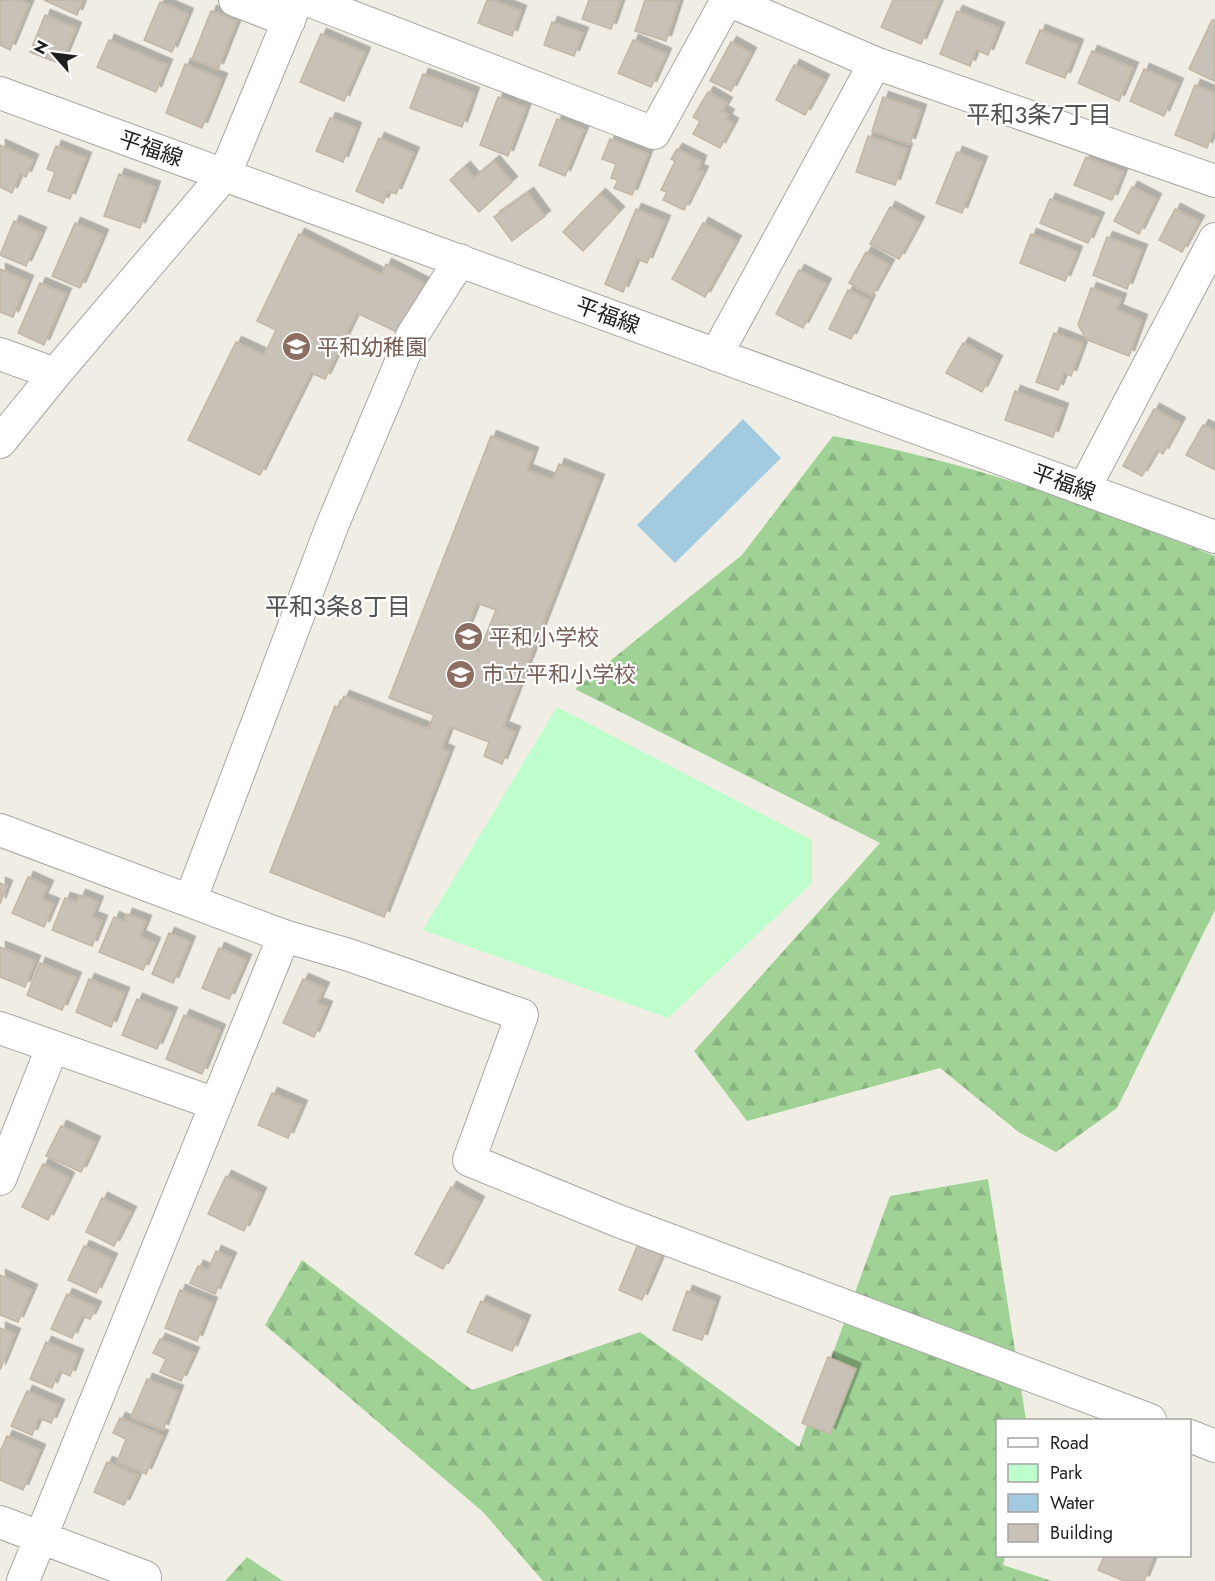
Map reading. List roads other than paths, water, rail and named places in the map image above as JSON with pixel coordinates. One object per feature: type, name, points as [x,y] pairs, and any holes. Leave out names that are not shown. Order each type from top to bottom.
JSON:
[{"type":"street","points":[[235,0],[298,7],[654,133],[727,0],[875,63],[1215,181]]},
{"type":"street","points":[[0,442],[225,174],[298,7]]},
{"type":"street","points":[[716,355],[875,63]]},
{"type":"street","name":"平福線","points":[[0,93],[1215,537]]},
{"type":"street","points":[[1084,489],[1215,239]]},
{"type":"street","points":[[190,901],[336,515],[412,336],[460,260]]},
{"type":"street","points":[[0,354],[55,374]]},
{"type":"street","points":[[0,830],[284,936],[522,1015],[469,1160],[616,1220],[1147,1419]]},
{"type":"street","points":[[23,1581],[284,936]]},
{"type":"street","points":[[0,1028],[216,1104]]},
{"type":"street","points":[[0,1179],[52,1048]]},
{"type":"street","points":[[1191,1436],[1215,1446]]},
{"type":"street","points":[[0,1522],[145,1577]]},
{"type":"water","points":[[743,419],[781,458],[675,563],[637,525]]},
{"type":"place","name":"平和幼稚園","points":[[296,347]]},
{"type":"place","name":"平和小学校","points":[[468,637]]},
{"type":"place","name":"市立平和小学校","points":[[461,674]]},
{"type":"district","name":"平和3条7丁目","points":[[1039,114]]},
{"type":"district","name":"平和3条8丁目","points":[[338,606]]}]
